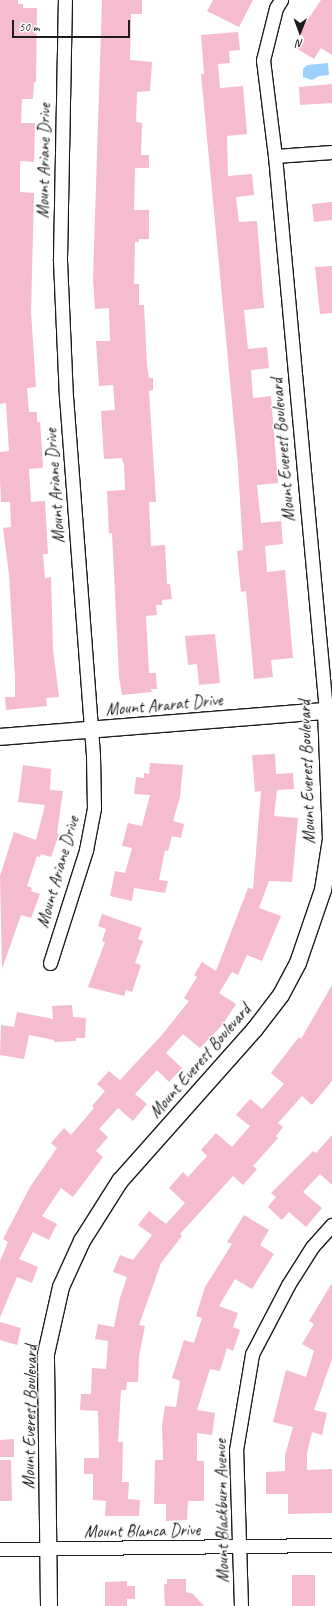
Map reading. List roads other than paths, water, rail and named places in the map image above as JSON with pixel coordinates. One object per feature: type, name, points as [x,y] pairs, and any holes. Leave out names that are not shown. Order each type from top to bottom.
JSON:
[{"type":"street","name":"Mount Ariane Drive","points":[[50,963],[86,850],[94,808],[90,730],[66,398],[60,258],[65,0]]},
{"type":"street","name":"Mount Everest Boulevard","points":[[48,1606],[46,1354],[61,1287],[82,1240],[120,1181],[255,1029],[281,995],[298,963],[323,890],[331,838],[329,711],[275,156],[263,60],[276,8],[281,0]]},
{"type":"street","points":[[275,156],[332,152]]},
{"type":"street","name":"Mount Ararat Drive","points":[[0,737],[329,711]]},
{"type":"street","name":"Mount Blackburn Avenue","points":[[241,1606],[236,1450],[252,1354],[288,1285],[312,1247],[332,1225]]},
{"type":"street","name":"Mount Blanca Drive","points":[[0,1549],[48,1550],[332,1544]]},
{"type":"water","points":[[328,63],[329,75],[319,76],[312,80],[303,77],[303,69],[307,65]]}]
